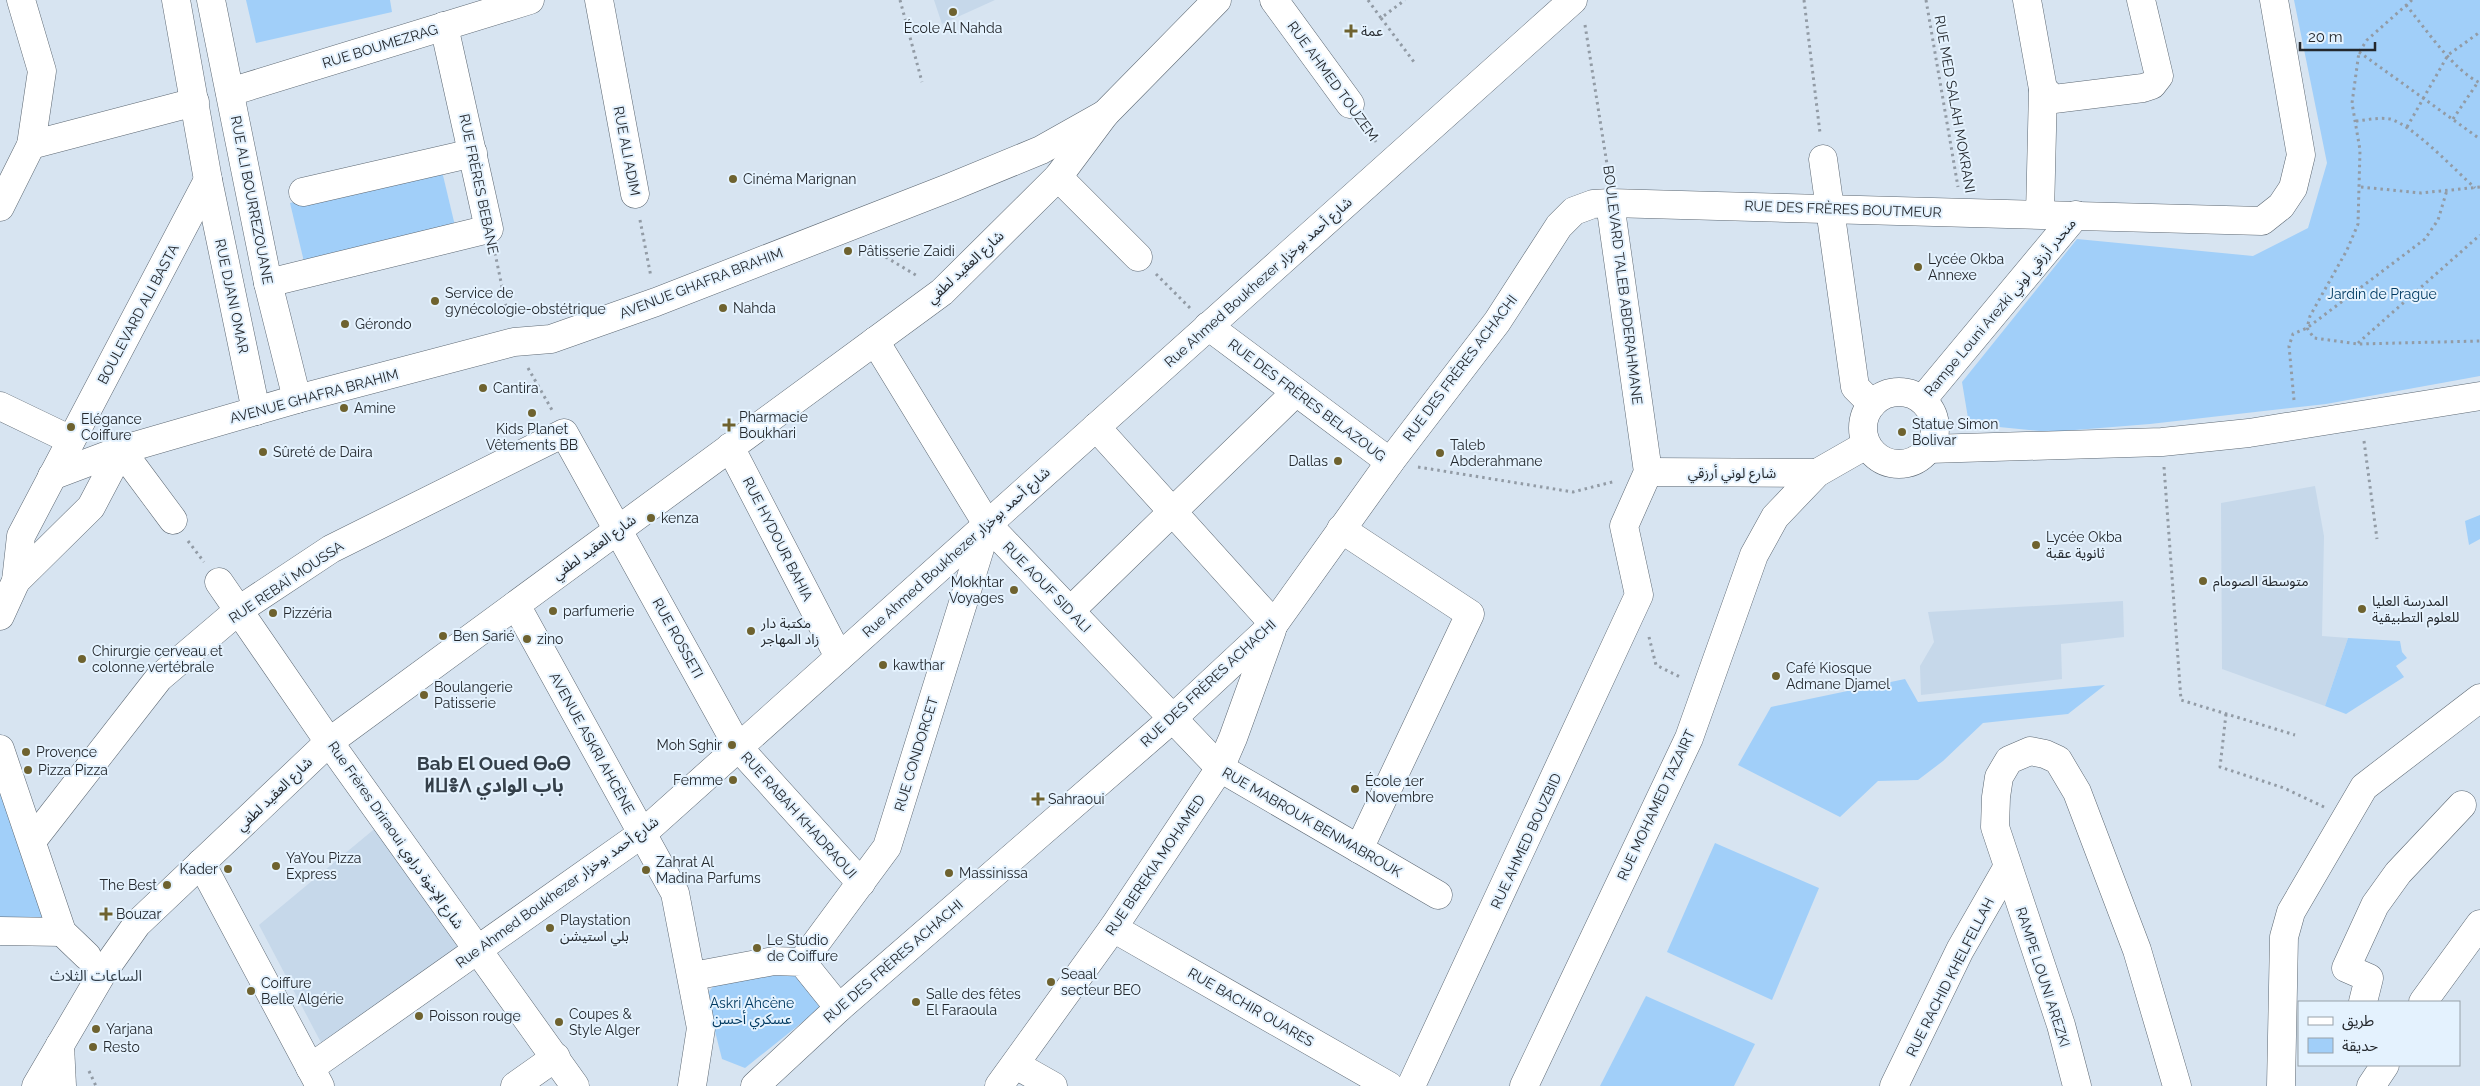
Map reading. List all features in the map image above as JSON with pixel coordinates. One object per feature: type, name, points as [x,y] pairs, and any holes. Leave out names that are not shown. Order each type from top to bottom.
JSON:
[{"type":"street","points":[[0,207],[30,145],[42,71],[21,0]]},
{"type":"street","points":[[176,0],[208,180]]},
{"type":"street","name":"RUE ALI BOURREZOUANE","points":[[211,0],[268,283],[297,399]]},
{"type":"street","name":"RUE BOUMEZRAG","points":[[230,92],[530,0]]},
{"type":"street","name":"RUE ALI ADIM","points":[[599,0],[635,194]]},
{"type":"street","points":[[1105,114],[1217,0]]},
{"type":"street","name":"RUE AHMED TOUZEM","points":[[1274,0],[1350,104]]},
{"type":"street","points":[[2027,0],[2043,89],[2040,214]]},
{"type":"street","points":[[2043,89],[2054,99],[2143,88],[2152,85],[2159,76],[2141,0]]},
{"type":"street","name":"Rampe Louni Arezki منحدر أرزقي لوني","points":[[1922,400],[2076,216],[2262,221],[2281,206],[2293,188],[2301,155],[2274,0]]},
{"type":"street","name":"Rue Ahmed Boukhezer شارع أحمد بوخزار","points":[[315,1077],[477,950],[643,833],[1391,163],[1579,10]]},
{"type":"street","name":"RUE FRÈRES BEBANE","points":[[444,26],[489,229]]},
{"type":"street","points":[[30,145],[195,102]]},
{"type":"street","name":"شارع العقيد لطفي","points":[[95,964],[329,742],[942,292],[1058,177],[1105,114]]},
{"type":"street","name":"AVENUE GHAFRA BRAHIM","points":[[52,476],[121,450],[297,399],[514,342],[551,339],[656,302],[952,187],[1041,150],[1105,114]]},
{"type":"street","points":[[303,192],[473,153]]},
{"type":"street","points":[[1823,158],[1855,387],[1872,404]]},
{"type":"street","points":[[1058,177],[1138,257]]},
{"type":"street","name":"RUE DJANI OMAR","points":[[208,180],[256,411]]},
{"type":"street","name":"BOULEVARD ALI BASTA","points":[[0,616],[16,581],[21,536],[208,180]]},
{"type":"street","name":"RUE DES FRÈRES BOUTMEUR","points":[[1610,202],[2076,216]]},
{"type":"street","name":"RUE DES FRÈRES ACHACHI","points":[[755,1086],[839,1008],[1172,719],[1274,624],[1390,462],[1497,322],[1559,226],[1574,211],[1593,204],[1610,202]]},
{"type":"street","name":"BOULEVARD TALEB ABDERAHMANE","points":[[1610,202],[1648,472]]},
{"type":"street","points":[[268,283],[489,229]]},
{"type":"street","name":"RUE DES FRÈRES BELAZOUG","points":[[1208,326],[1390,462]]},
{"type":"street","name":"RUE AOUF SID ALI","points":[[875,341],[987,524],[1172,719]]},
{"type":"street","points":[[1070,611],[1296,392]]},
{"type":"street","points":[[1890,393],[1912,394],[1922,400],[1928,407],[1935,425],[1935,435],[1929,449],[1919,458],[1907,464],[1894,464],[1881,460],[1866,445],[1863,428],[1864,419],[1872,404],[1890,393]]},
{"type":"street","points":[[1929,449],[2162,442],[2294,426],[2480,396]]},
{"type":"street","points":[[0,406],[71,440]]},
{"type":"street","points":[[1096,427],[1274,624]]},
{"type":"street","points":[[564,433],[618,530]]},
{"type":"street","name":"RUE REBAÏ MOUSSA","points":[[32,841],[160,678],[239,610],[331,549],[564,433]]},
{"type":"street","name":"RUE MOHAMED TAZAIRT","points":[[1524,1086],[1689,738],[1754,555],[1775,517],[1817,473],[1866,445]]},
{"type":"street","name":"RUE HYDOUR BAHIA","points":[[730,447],[839,657]]},
{"type":"street","points":[[16,581],[91,507],[121,450],[173,520]]},
{"type":"street","points":[[1639,595],[1624,526],[1648,472]]},
{"type":"street","name":"شارع لوني أرزقي","points":[[1648,472],[1817,473]]},
{"type":"street","name":"RUE CONDORCET","points":[[802,962],[887,847],[987,524]]},
{"type":"street","points":[[1341,529],[1470,614],[1358,849]]},
{"type":"street","name":"RUE ROSSETI","points":[[618,530],[738,746]]},
{"type":"street","name":"Rue Frères Driraoui شارع الإخوة دراوي","points":[[219,582],[329,742],[576,1086]]},
{"type":"street","name":"RUE AHMED BOUZBID","points":[[1411,1086],[1639,595]]},
{"type":"street","name":"AVENUE ASKRI AHCÈNE","points":[[516,605],[675,892],[693,976],[701,1028],[694,1076]]},
{"type":"street","name":"RUE BEREKIA MOHAMED","points":[[1000,1086],[1113,928],[1220,768],[1233,738],[1274,624]]},
{"type":"street","points":[[2282,1086],[2284,937],[2291,912],[2364,787],[2480,698]]},
{"type":"street","name":"RUE MABROUK BENMABROUK","points":[[1172,719],[1220,768],[1438,895]]},
{"type":"street","name":"RUE RABAH KHADRAOUI","points":[[738,746],[861,883]]},
{"type":"street","points":[[0,749],[62,932],[95,964],[81,1009],[36,1086]]},
{"type":"street","points":[[2007,868],[1995,827],[1999,777],[2010,760],[2030,751],[2045,754],[2058,760],[2077,792],[2137,950],[2176,1086]]},
{"type":"street","points":[[2363,1001],[2369,978],[2346,968],[2375,905],[2398,873],[2462,806]]},
{"type":"street","points":[[201,863],[315,1077]]},
{"type":"street","name":"RUE RACHID KHELFELLAH","points":[[1894,1086],[1960,950],[2007,868]]},
{"type":"street","name":"RAMPE LOUNI AREZKI","points":[[2007,868],[2061,1025],[2077,1086]]},
{"type":"street","points":[[2424,1001],[2480,924]]},
{"type":"street","name":"RUE BACHIR OUARES","points":[[1113,928],[1389,1086]]},
{"type":"street","points":[[0,931],[62,932]]},
{"type":"street","points":[[693,976],[774,961],[802,962],[839,1008]]},
{"type":"street","points":[[60,1045],[62,1086]]},
{"type":"street","points":[[515,1086],[556,1057]]},
{"type":"street","points":[[1016,1065],[1054,1086]]},
{"type":"street","points":[[2371,1086],[2384,1066]]},
{"type":"street","points":[[694,1076],[716,1086]]},
{"type":"path","points":[[900,0],[922,82]]},
{"type":"path","points":[[1368,0],[1414,62]]},
{"type":"path","points":[[1381,18],[1405,0]]},
{"type":"path","points":[[1804,0],[1823,158]]},
{"type":"path","name":"RUE MED SALAH MOKRANI","points":[[1926,0],[1962,212]]},
{"type":"path","points":[[2412,0],[2367,40],[2359,52],[2352,103],[2360,150],[2361,187],[2358,224],[2310,316],[2307,328],[2314,338],[2358,344],[2480,341]]},
{"type":"path","points":[[2406,5],[2448,55],[2479,83],[2452,119]]},
{"type":"path","name":"BOULEVARD TALEB ABDERAHMANE","points":[[1579,10],[1609,173],[1610,202]]},
{"type":"path","points":[[2407,127],[2448,55],[2480,32]]},
{"type":"path","points":[[2359,52],[2480,139]]},
{"type":"path","name":"RUE AHMED TOUZEM","points":[[1350,104],[1391,163]]},
{"type":"path","points":[[2356,121],[2376,118],[2391,120],[2407,127],[2475,188]]},
{"type":"path","points":[[2361,187],[2421,193],[2480,187]]},
{"type":"path","points":[[2294,426],[2295,408],[2289,346],[2293,334],[2307,328],[2425,239],[2438,220],[2447,190]]},
{"type":"path","name":"RUE ALI ADIM","points":[[635,194],[656,302]]},
{"type":"path","name":"RUE FRÈRES BEBANE","points":[[489,229],[514,342],[564,433]]},
{"type":"path","points":[[840,229],[942,292]]},
{"type":"path","points":[[2358,344],[2480,235]]},
{"type":"path","points":[[1138,257],[1208,326]]},
{"type":"path","points":[[2361,415],[2378,539]]},
{"type":"path","points":[[2162,442],[2181,700],[2295,736]]},
{"type":"path","name":"RUE DES FRÈRES BELAZOUG","points":[[1390,462],[1573,492],[1648,472]]},
{"type":"path","points":[[173,520],[219,582]]},
{"type":"path","points":[[1639,595],[1656,665],[1706,689]]},
{"type":"path","points":[[2226,714],[2220,767],[2284,788],[2345,818]]},
{"type":"shaded area","name":"École Al Nahda","points":[[934,0],[995,0],[942,24]]},
{"type":"shaded area","points":[[2315,486],[2324,536],[2322,636],[2348,638],[2325,706],[2222,669],[2221,503]]},
{"type":"shaded area","points":[[2123,601],[2124,637],[2061,644],[2062,679],[1921,695],[1920,666],[1934,642],[1928,612]]},
{"type":"shaded area","points":[[378,826],[468,950],[326,1052],[259,925]]},
{"type":"green space","points":[[246,0],[390,0],[392,12],[256,43]]},
{"type":"green space","name":"Jardin de Prague","points":[[2294,0],[2480,0],[2480,376],[2326,404],[2150,424],[2050,432],[1969,424],[1962,382],[2077,239],[2253,256],[2308,228],[2327,163]]},
{"type":"green space","points":[[441,167],[456,230],[305,266],[290,203]]},
{"type":"green space","points":[[2480,515],[2480,539],[2469,545],[2465,521]]},
{"type":"green space","points":[[2348,638],[2400,641],[2402,652],[2407,658],[2396,666],[2404,677],[2346,714],[2325,706]]},
{"type":"green space","points":[[1905,679],[1918,702],[2105,685],[2068,714],[1983,723],[1943,761],[1918,780],[1878,781],[1840,817],[1738,765],[1771,707]]},
{"type":"green space","points":[[0,777],[48,921],[0,918]]},
{"type":"green space","points":[[1715,843],[1819,888],[1772,1000],[1667,952]]},
{"type":"green space","name":"Askri Ahcène عسكري أحسن","points":[[797,972],[820,1008],[745,1068],[722,1059],[706,996],[720,977]]},
{"type":"green space","points":[[1646,996],[1755,1044],[1734,1086],[1600,1086]]},
{"type":"place","name":"École Al Nahda","points":[[953,12]]},
{"type":"place","name":"عمة","points":[[1351,31]]},
{"type":"place","name":"Cinéma Marignan","points":[[733,179]]},
{"type":"place","name":"Pâtisserie Zaidi","points":[[848,251]]},
{"type":"place","name":"Lycée Okba Annexe","points":[[1918,267]]},
{"type":"place","name":"Service de gynécologie-obstétrique","points":[[435,301]]},
{"type":"place","name":"Nahda","points":[[723,308]]},
{"type":"place","name":"Gérondo","points":[[345,324]]},
{"type":"place","name":"Cantira","points":[[483,388]]},
{"type":"place","name":"Amine","points":[[344,408]]},
{"type":"place","name":"Kids Planet Vêtements BB","points":[[532,413]]},
{"type":"place","name":"Pharmacie Boukhari","points":[[729,425]]},
{"type":"place","name":"Elégance Coiffure","points":[[71,427]]},
{"type":"place","name":"Statue Simon Bolivar","points":[[1902,432]]},
{"type":"place","name":"Sûreté de Daira","points":[[263,452]]},
{"type":"place","name":"Taleb Abderahmane","points":[[1440,453]]},
{"type":"place","name":"Dallas","points":[[1338,461]]},
{"type":"place","name":"kenza","points":[[651,518]]},
{"type":"place","name":"Lycée Okba ثانوية عقبة","points":[[2036,545]]},
{"type":"place","name":"متوسطة الصومام","points":[[2203,581]]},
{"type":"place","name":"Mokhtar Voyages","points":[[1014,590]]},
{"type":"place","name":"المدرسة العليا للعلوم التطبيقية","points":[[2362,609]]},
{"type":"place","name":"parfumerie","points":[[553,611]]},
{"type":"place","name":"Pizzéria","points":[[273,613]]},
{"type":"place","name":"مكتبة دار زاد المهاجر","points":[[751,631]]},
{"type":"place","name":"Ben Sarié","points":[[443,636]]},
{"type":"place","name":"zino","points":[[527,639]]},
{"type":"place","name":"Chirurgie cerveau et colonne vertébrale","points":[[82,659]]},
{"type":"place","name":"kawthar","points":[[883,665]]},
{"type":"place","name":"Café Kiosque Admane Djamel","points":[[1776,676]]},
{"type":"place","name":"Boulangerie Patisserie","points":[[424,695]]},
{"type":"place","name":"Moh Sghir","points":[[732,745]]},
{"type":"place","name":"Provence","points":[[26,752]]},
{"type":"place","name":"Pizza Pizza","points":[[28,770]]},
{"type":"place","name":"Femme","points":[[733,780]]},
{"type":"place","name":"École 1er Novembre","points":[[1355,789]]},
{"type":"place","name":"Sahraoui","points":[[1038,799]]},
{"type":"place","name":"YaYou Pizza Express","points":[[276,866]]},
{"type":"place","name":"Kader","points":[[228,869]]},
{"type":"place","name":"Zahrat Al Madina Parfums","points":[[646,870]]},
{"type":"place","name":"Massinissa","points":[[949,873]]},
{"type":"place","name":"The Best","points":[[167,885]]},
{"type":"place","name":"Bouzar","points":[[106,914]]},
{"type":"place","name":"Playstation بلي استيشن","points":[[550,928]]},
{"type":"place","name":"Le Studio de Coiffure","points":[[757,948]]},
{"type":"place","name":"Seaal secteur BEO","points":[[1051,982]]},
{"type":"place","name":"Coiffure Belle Algérie","points":[[251,991]]},
{"type":"place","name":"Salle des fêtes El Faraoula","points":[[916,1002]]},
{"type":"place","name":"Poisson rouge","points":[[419,1016]]},
{"type":"place","name":"Coupes & Style Alger","points":[[559,1022]]},
{"type":"place","name":"Yarjana","points":[[96,1029]]},
{"type":"place","name":"Resto","points":[[93,1047]]},
{"type":"district","name":"Bab El Oued ⴱⴰⴱ ⵍⵡⴻⴷ باب الوادي","points":[[494,774]]},
{"type":"district","name":"الساعات الثلاث","points":[[96,976]]}]
